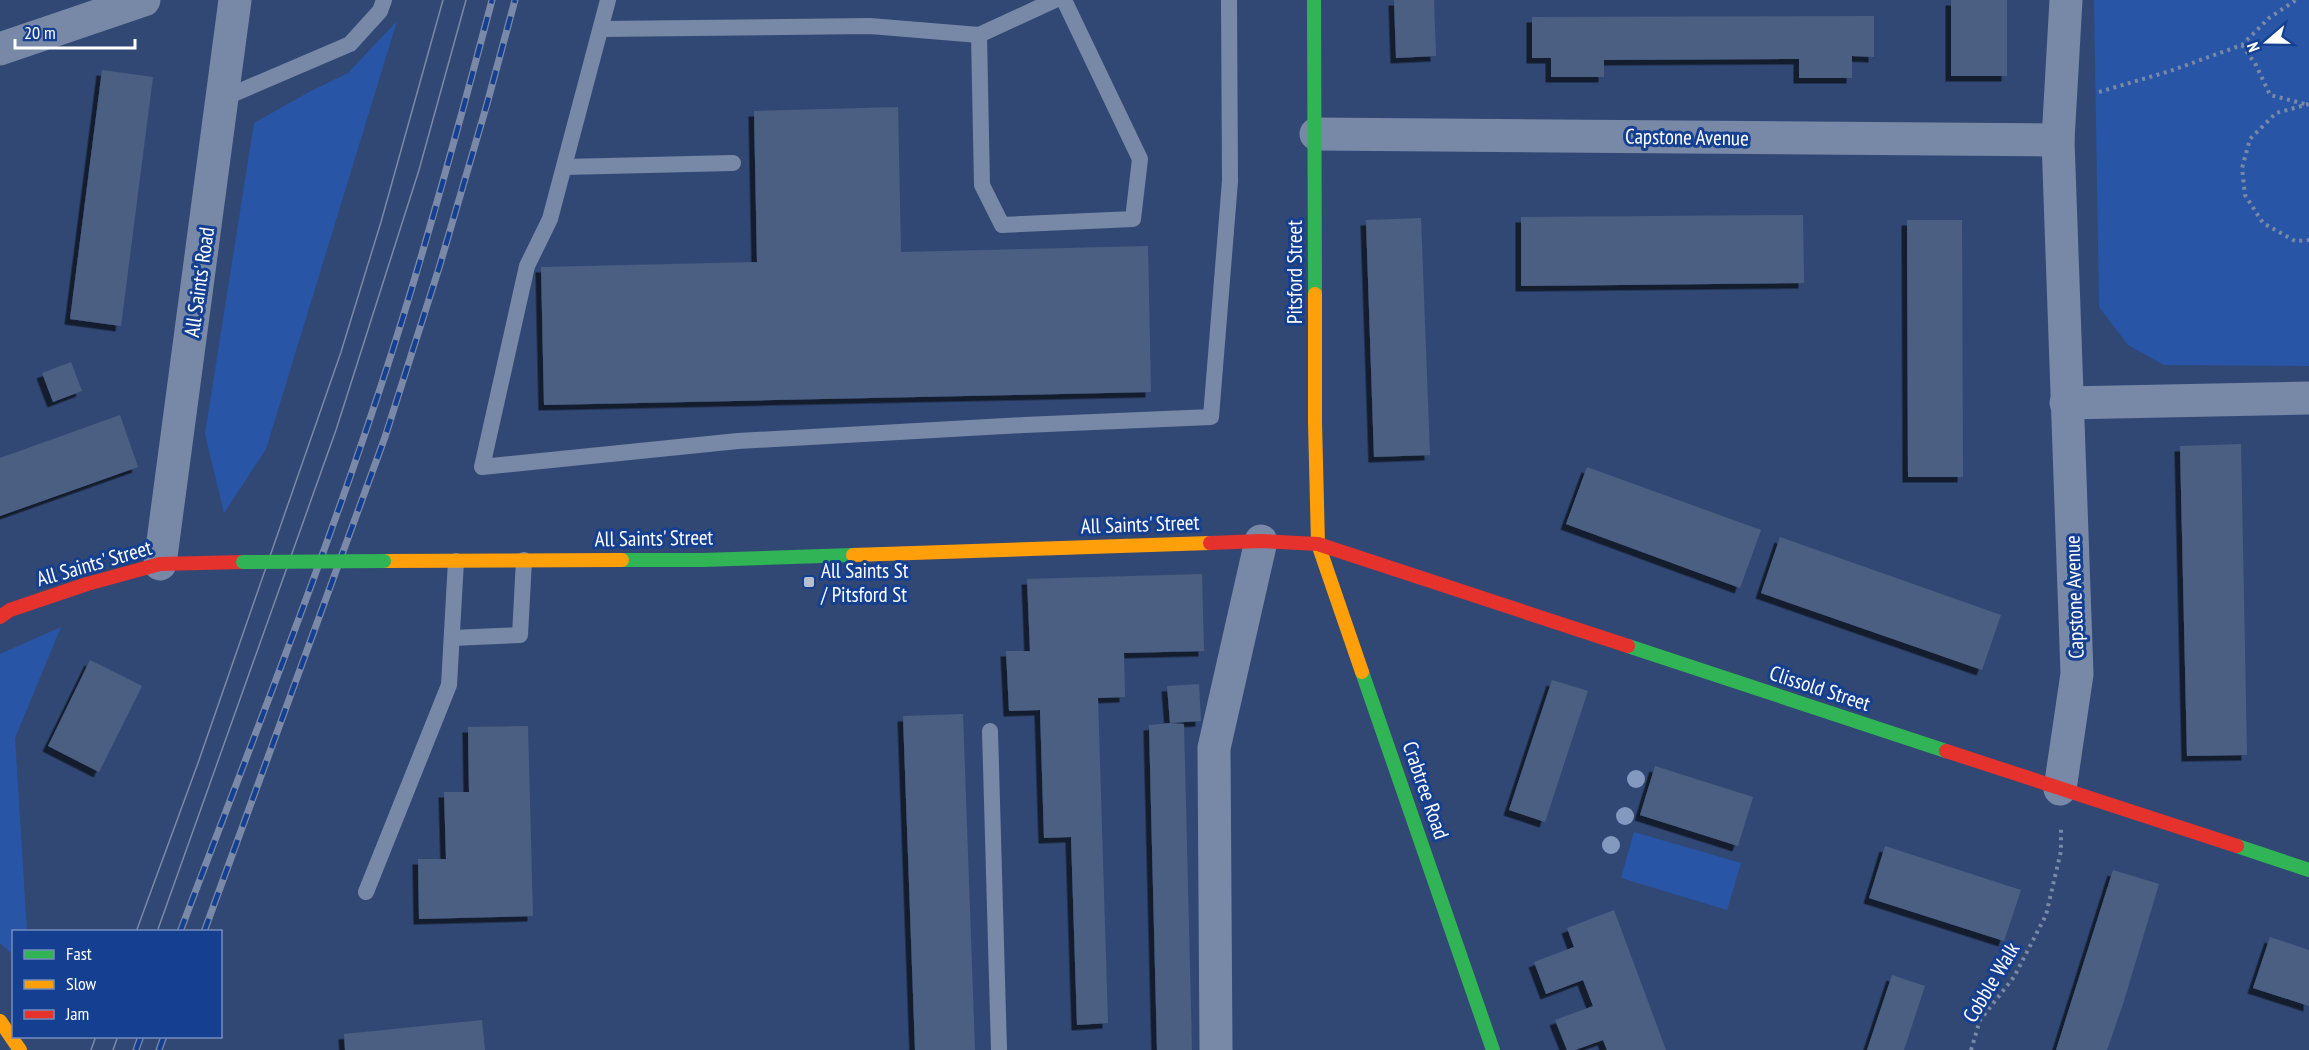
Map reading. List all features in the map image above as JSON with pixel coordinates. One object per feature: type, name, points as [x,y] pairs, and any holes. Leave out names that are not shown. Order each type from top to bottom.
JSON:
[{"type":"street","points":[[0,49],[144,0]]},
{"type":"street","name":"All Saints' Road","points":[[160,564],[236,0]]},
{"type":"street","name":"Pitsford Street","points":[[1314,0],[1316,134],[1314,422],[1318,544]]},
{"type":"street","name":"Capstone Avenue","points":[[2060,789],[2077,674],[2058,140],[2066,0]]},
{"type":"street","name":"Capstone Avenue","points":[[1316,134],[2058,140]]},
{"type":"street","points":[[2066,403],[2309,398]]},
{"type":"street","points":[[1216,1050],[1214,748],[1261,541]]},
{"type":"street","name":"All Saints' Street","points":[[0,617],[10,610],[87,584],[160,564],[714,559],[1261,541],[1318,544]]},
{"type":"street","name":"Clissold Street","points":[[1318,544],[2309,870]]},
{"type":"street","name":"Crabtree Road","points":[[1318,544],[1493,1050]]},
{"type":"lane","points":[[224,98],[350,44],[380,11],[384,0]]},
{"type":"lane","points":[[608,0],[550,219],[527,266],[482,467],[738,441],[1024,424],[1210,417],[1230,181],[1229,0]]},
{"type":"lane","points":[[601,29],[870,26],[979,35],[1055,0]]},
{"type":"lane","points":[[979,35],[982,186],[1002,225],[1134,219],[1140,159],[1064,0]]},
{"type":"lane","points":[[564,167],[733,163]]},
{"type":"lane","points":[[452,638],[520,635],[524,560]]},
{"type":"lane","points":[[366,892],[449,685],[456,561]]},
{"type":"lane","points":[[990,731],[999,1050]]},
{"type":"path","points":[[2061,104],[2170,71],[2242,45],[2269,18],[2296,0]]},
{"type":"path","points":[[2242,45],[2256,66],[2270,95],[2307,104]]},
{"type":"path","points":[[2307,104],[2276,113],[2250,139],[2242,168],[2245,195],[2263,223],[2295,241],[2309,240]]},
{"type":"path","name":"Cobble Walk","points":[[1971,1050],[1980,1020],[2014,977],[2046,915],[2061,851],[2060,789]]},
{"type":"shaded area","points":[[2094,0],[2309,0],[2309,366],[2164,365],[2128,345],[2099,307]]},
{"type":"shaded area","points":[[397,21],[266,449],[224,513],[205,434],[254,123],[348,73]]},
{"type":"shaded area","points":[[61,627],[15,738],[27,930],[12,930],[12,954],[0,943],[0,654]]},
{"type":"shaded area","points":[[1634,832],[1741,863],[1727,910],[1621,878]]},
{"type":"building","points":[[1394,0],[1434,0],[1436,56],[1396,58]]},
{"type":"building","points":[[1951,0],[2007,0],[2007,76],[1951,76]]},
{"type":"building","points":[[1874,16],[1874,57],[1852,56],[1852,78],[1799,78],[1799,59],[1604,60],[1604,77],[1551,77],[1551,58],[1532,58],[1532,17]]},
{"type":"building","points":[[102,70],[153,77],[121,326],[70,319]]},
{"type":"building","points":[[898,107],[901,252],[1148,246],[1151,392],[544,405],[541,267],[757,262],[754,111]]},
{"type":"building","points":[[1803,215],[1804,283],[1521,286],[1521,217]]},
{"type":"building","points":[[1421,218],[1430,455],[1374,457],[1366,220]]},
{"type":"building","points":[[1907,220],[1962,220],[1963,477],[1908,477]]},
{"type":"building","points":[[71,362],[82,391],[53,402],[42,373]]},
{"type":"building","points":[[120,415],[138,467],[0,516],[0,458]]},
{"type":"building","points":[[2241,444],[2247,755],[2187,756],[2180,446]]},
{"type":"building","points":[[1587,467],[1761,530],[1740,588],[1566,524]]},
{"type":"building","points":[[1780,537],[2001,615],[1982,670],[1761,593]]},
{"type":"building","points":[[1202,574],[1204,651],[1124,653],[1125,697],[1098,698],[1108,1023],[1077,1025],[1071,837],[1044,838],[1040,710],[1009,711],[1006,651],[1030,651],[1027,579]]},
{"type":"building","points":[[90,660],[142,686],[99,772],[48,746]]},
{"type":"building","points":[[1552,680],[1588,691],[1545,822],[1509,810]]},
{"type":"building","points":[[1199,684],[1201,721],[1170,723],[1167,686]]},
{"type":"building","points":[[963,714],[975,1050],[915,1050],[903,716]]},
{"type":"building","points":[[1184,724],[1192,1050],[1157,1050],[1149,725]]},
{"type":"building","points":[[528,726],[533,916],[419,919],[418,859],[446,859],[444,792],[469,792],[468,727]]},
{"type":"building","points":[[1655,766],[1753,797],[1738,846],[1640,815]]},
{"type":"building","points":[[1885,846],[2021,890],[2004,941],[1869,898]]},
{"type":"building","points":[[2113,870],[2159,884],[2123,1004],[2107,1050],[2056,1050]]},
{"type":"building","points":[[1614,910],[1666,1050],[1607,1050],[1603,1040],[1575,1050],[1567,1050],[1555,1020],[1593,1006],[1583,980],[1546,994],[1534,962],[1574,947],[1567,928]]},
{"type":"building","points":[[2270,937],[2309,950],[2309,1006],[2253,988]]},
{"type":"building","points":[[1892,975],[1925,986],[1904,1050],[1867,1050]]},
{"type":"building","points":[[482,1020],[485,1050],[345,1050],[344,1034]]},
{"type":"tram line","points":[[137,930],[198,763],[341,352],[381,222],[443,0]]},
{"type":"tram line","points":[[158,930],[336,430],[419,170],[466,0]]},
{"type":"tram line","points":[[91,1050],[95,1038]]},
{"type":"tram line","points":[[113,1050],[117,1038]]},
{"type":"railway","points":[[181,930],[290,643],[368,425],[432,221],[492,0]]},
{"type":"railway","points":[[205,930],[385,437],[439,268],[515,0]]},
{"type":"railway","points":[[136,1050],[140,1038]]},
{"type":"railway","points":[[159,1050],[163,1038]]},
{"type":"traffic: fast","points":[[1314,0],[1315,294]]},
{"type":"traffic: fast","points":[[622,560],[853,555]]},
{"type":"traffic: fast","points":[[243,562],[384,561]]},
{"type":"traffic: fast","points":[[1628,646],[1946,751]]},
{"type":"traffic: fast","points":[[1362,672],[1493,1050]]},
{"type":"traffic: fast","points":[[2237,846],[2309,870]]},
{"type":"traffic: slow","points":[[1315,294],[1318,544],[1362,672]]},
{"type":"traffic: slow","points":[[853,555],[1210,543]]},
{"type":"traffic: slow","points":[[384,561],[622,560]]},
{"type":"traffic: slow","points":[[0,1021],[20,1050]]},
{"type":"traffic: jam","points":[[1210,543],[1261,541],[1318,544],[1628,646]]},
{"type":"traffic: jam","points":[[0,617],[10,610],[87,584],[160,564],[243,562]]},
{"type":"traffic: jam","points":[[1946,751],[2237,846]]},
{"type":"place","name":"All Saints St / Pitsford St","points":[[809,582]]}]
